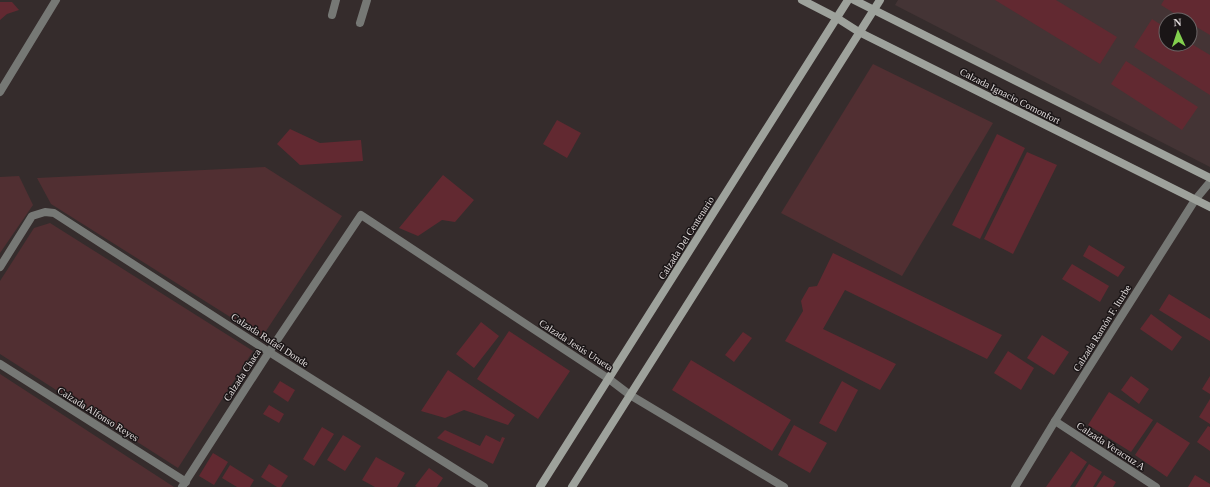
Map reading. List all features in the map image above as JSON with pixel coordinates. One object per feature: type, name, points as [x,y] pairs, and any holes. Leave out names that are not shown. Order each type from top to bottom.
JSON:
[{"type":"main road","name":"Calzada Ignacio Comonfort","points":[[802,0],[837,18],[859,32],[1210,207]]},
{"type":"main road","name":"Calzada Del Centenario","points":[[540,487],[848,0]]},
{"type":"main road","name":"Calzada Ignacio Comonfort","points":[[854,0],[1210,178]]},
{"type":"main road","points":[[572,487],[880,0]]},
{"type":"street","points":[[0,92],[56,0]]},
{"type":"street","points":[[332,15],[336,0]]},
{"type":"street","points":[[360,23],[367,0]]},
{"type":"street","name":"Calzada Ramón F. Iturbe","points":[[1015,487],[1195,200],[1210,182]]},
{"type":"street","name":"Calzada Rafaél Donde","points":[[0,266],[32,216],[45,212],[54,213],[269,352],[484,487]]},
{"type":"street","name":"Calzada Jesús Urueta","points":[[360,215],[609,379],[630,395],[784,487]]},
{"type":"street","name":"Calzada Chaca","points":[[184,484],[360,215]]},
{"type":"street","name":"Calzada Alfonso Reyes","points":[[0,364],[184,484]]},
{"type":"street","name":"Calzada Veracruz A","points":[[1055,421],[1156,487]]},
{"type":"shaded area","points":[[898,0],[1210,0],[1210,167],[895,5]]},
{"type":"shaded area","points":[[873,64],[993,123],[902,276],[781,213]]},
{"type":"shaded area","points":[[265,167],[342,216],[262,337],[51,204],[37,178]]},
{"type":"shaded area","points":[[19,176],[33,205],[0,253],[0,177]]},
{"type":"shaded area","points":[[50,223],[253,351],[178,468],[0,354],[0,281],[34,228]]},
{"type":"shaded area","points":[[0,374],[174,487],[0,487]]},
{"type":"building","points":[[995,0],[1056,0],[1117,37],[1100,64]]},
{"type":"building","points":[[1164,0],[1210,0],[1210,35],[1198,28],[1198,12],[1172,12],[1161,5]]},
{"type":"building","points":[[0,2],[12,2],[19,10],[7,14],[0,20]]},
{"type":"building","points":[[1152,19],[1158,23],[1158,52],[1198,52],[1198,48],[1210,55],[1210,95],[1134,47]]},
{"type":"building","points":[[1126,61],[1198,107],[1182,130],[1111,84]]},
{"type":"building","points":[[557,120],[581,133],[567,158],[543,144]]},
{"type":"building","points":[[290,129],[320,143],[361,140],[363,161],[300,165],[277,144]]},
{"type":"building","points":[[997,134],[1025,148],[980,239],[952,225]]},
{"type":"building","points":[[1027,152],[1057,165],[1013,254],[984,239]]},
{"type":"building","points":[[443,175],[474,200],[455,222],[442,220],[418,236],[399,228]]},
{"type":"building","points":[[1089,245],[1125,267],[1118,277],[1083,256]]},
{"type":"building","points":[[833,253],[1002,335],[987,359],[845,290],[823,329],[896,364],[880,390],[785,341],[803,311],[801,301],[809,287],[817,286]]},
{"type":"building","points":[[1072,264],[1109,286],[1100,302],[1062,279]]},
{"type":"building","points":[[1169,294],[1210,319],[1210,341],[1159,310]]},
{"type":"building","points":[[1151,314],[1182,337],[1172,351],[1140,329]]},
{"type":"building","points":[[481,322],[499,336],[474,368],[456,354]]},
{"type":"building","points":[[509,331],[570,371],[538,419],[477,379]]},
{"type":"building","points":[[743,332],[752,338],[734,362],[725,355]]},
{"type":"building","points":[[1042,335],[1069,352],[1054,375],[1027,358]]},
{"type":"building","points":[[1008,351],[1034,368],[1021,390],[994,373]]},
{"type":"building","points":[[691,360],[791,420],[772,451],[672,390]]},
{"type":"building","points":[[448,370],[515,415],[508,425],[464,410],[445,418],[421,411]]},
{"type":"building","points":[[1131,376],[1149,389],[1139,404],[1121,390]]},
{"type":"building","points":[[1210,376],[1210,394],[1202,389]]},
{"type":"building","points":[[280,381],[295,390],[288,402],[273,392]]},
{"type":"building","points":[[842,381],[858,390],[836,432],[819,423]]},
{"type":"building","points":[[1109,392],[1153,420],[1131,452],[1088,425]]},
{"type":"building","points":[[1210,399],[1210,424],[1199,417]]},
{"type":"building","points":[[269,405],[284,414],[279,423],[263,414]]},
{"type":"building","points":[[1157,422],[1190,443],[1167,477],[1135,455]]},
{"type":"building","points":[[794,425],[827,443],[810,473],[778,455]]},
{"type":"building","points":[[1208,426],[1210,427],[1210,451],[1197,442]]},
{"type":"building","points":[[322,427],[334,434],[314,466],[303,459]]},
{"type":"building","points":[[445,430],[480,446],[486,435],[500,442],[502,437],[505,438],[493,464],[437,438]]},
{"type":"building","points":[[343,435],[361,446],[345,471],[327,460]]},
{"type":"building","points":[[1071,451],[1087,462],[1070,487],[1046,487]]},
{"type":"building","points":[[213,453],[228,462],[214,485],[199,476]]},
{"type":"building","points":[[376,457],[405,473],[397,487],[375,487],[362,480]]},
{"type":"building","points":[[269,464],[288,476],[281,487],[277,487],[261,477]]},
{"type":"building","points":[[1089,464],[1102,472],[1093,487],[1075,487]]},
{"type":"building","points":[[230,465],[254,480],[250,487],[237,487],[222,478]]},
{"type":"building","points":[[429,468],[443,478],[437,487],[415,486]]},
{"type":"building","points":[[1104,475],[1116,482],[1113,487],[1096,487]]},
{"type":"building","points":[[1195,475],[1210,484],[1210,487],[1188,487]]}]
